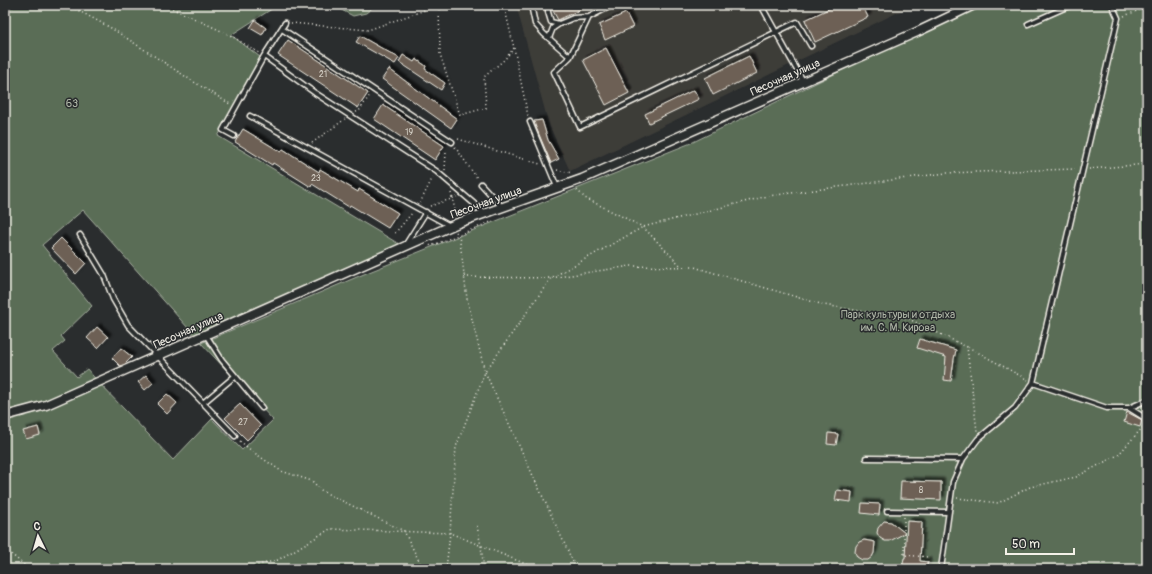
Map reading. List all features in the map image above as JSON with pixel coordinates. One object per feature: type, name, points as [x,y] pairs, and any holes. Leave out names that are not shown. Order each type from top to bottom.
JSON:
[{"type":"street","name":"Песочная улица","points":[[5,416],[46,405],[450,226],[582,179],[917,32],[974,5]]},
{"type":"lane","points":[[531,5],[535,24],[570,57]]},
{"type":"lane","points":[[548,5],[548,12],[551,22],[559,24]]},
{"type":"lane","points":[[549,38],[553,28],[559,24],[573,18],[590,17],[613,5]]},
{"type":"lane","points":[[761,5],[803,81]]},
{"type":"lane","points":[[1028,24],[1071,5]]},
{"type":"lane","points":[[941,569],[953,482],[963,459],[978,439],[1015,408],[1033,383],[1118,18],[1112,5]]},
{"type":"lane","points":[[590,17],[570,57],[554,72],[580,127],[797,22],[811,46]]},
{"type":"lane","points":[[234,136],[223,130],[264,56],[285,23]]},
{"type":"lane","points":[[282,29],[453,140]]},
{"type":"lane","points":[[264,56],[315,93],[436,171],[485,213]]},
{"type":"lane","points":[[250,116],[450,226]]},
{"type":"lane","points":[[530,122],[557,187]]},
{"type":"lane","points":[[481,184],[503,207]]},
{"type":"lane","points":[[405,247],[426,212]]},
{"type":"lane","points":[[80,235],[104,275],[113,299],[128,326],[235,436]]},
{"type":"lane","points":[[206,335],[222,360],[262,408]]},
{"type":"lane","points":[[203,403],[235,376]]},
{"type":"lane","points":[[1033,383],[1107,408],[1129,408],[1147,400]]},
{"type":"lane","points":[[1129,408],[1145,418],[1147,422]]},
{"type":"lane","points":[[866,458],[963,459]]},
{"type":"lane","points":[[887,511],[949,512]]},
{"type":"path","points":[[5,11],[16,5]]},
{"type":"path","points":[[68,5],[111,28],[236,108]]},
{"type":"path","points":[[165,5],[230,35],[264,56]]},
{"type":"path","points":[[176,11],[182,5]]},
{"type":"path","points":[[285,23],[368,30],[439,5],[440,54],[460,115],[486,108],[484,77],[505,59],[514,48]]},
{"type":"path","points":[[504,5],[530,122]]},
{"type":"path","points":[[1118,18],[1142,9],[1146,5]]},
{"type":"path","points":[[306,147],[350,115],[359,111],[374,90]]},
{"type":"path","points":[[453,140],[548,166],[552,169],[574,174],[582,179]]},
{"type":"path","points":[[453,140],[481,184]]},
{"type":"path","points":[[446,569],[456,447],[485,372],[550,278],[643,227],[768,196],[946,173],[1083,169],[1147,164]]},
{"type":"path","points":[[395,233],[419,208],[436,171]]},
{"type":"path","points":[[565,172],[571,182],[585,198],[643,227],[682,267]]},
{"type":"path","points":[[419,208],[464,194]]},
{"type":"path","points":[[450,226],[459,236],[467,299],[485,372],[573,562],[574,569]]},
{"type":"path","points":[[464,277],[550,278],[631,266],[694,267],[824,305],[909,319],[967,347],[1033,383]]},
{"type":"path","points":[[967,347],[978,439]]},
{"type":"path","points":[[951,497],[998,503],[1030,486],[1076,477],[1118,455],[1147,422]]},
{"type":"path","points":[[235,436],[253,452],[281,471],[312,481],[322,491],[404,531],[423,569]]},
{"type":"path","points":[[904,511],[904,555],[928,557]]},
{"type":"path","points":[[477,526],[482,546],[484,569]]},
{"type":"path","points":[[242,569],[278,560],[330,529],[450,533],[538,569]]},
{"type":"path","points":[[5,549],[29,569]]},
{"type":"shaded area","points":[[516,5],[913,5],[570,171],[549,125]]},
{"type":"green space","name":"Парк культуры и отдыха им. С. М. Кирова","points":[[5,5],[278,5],[231,35],[264,60],[218,136],[399,244],[196,337],[83,210],[42,245],[92,306],[61,336],[65,341],[53,351],[77,377],[87,369],[173,460],[212,419],[242,450],[273,420],[201,343],[364,274],[691,143],[901,42],[985,5],[1147,5],[1147,569],[5,569]]},
{"type":"green space","points":[[332,5],[376,5],[366,13],[353,16]]},
{"type":"building","points":[[556,5],[590,5],[558,20],[552,9],[552,7]]},
{"type":"building","points":[[837,5],[862,5],[868,17],[815,42],[805,20]]},
{"type":"building","points":[[626,13],[633,27],[605,40],[599,25]]},
{"type":"building","points":[[255,20],[266,28],[262,35],[250,28]]},
{"type":"building","points":[[360,36],[399,58],[395,64],[356,42]]},
{"type":"building","points":[[288,40],[368,93],[358,108],[278,55]]},
{"type":"building","points":[[606,48],[629,93],[606,105],[583,60]]},
{"type":"building","points":[[403,55],[414,62],[416,59],[426,66],[425,69],[445,83],[441,90],[399,62]]},
{"type":"building","points":[[749,56],[757,73],[713,95],[705,78]]},
{"type":"building","points":[[389,69],[457,119],[451,128],[382,79]]},
{"type":"building","points":[[694,90],[699,99],[649,123],[645,114]]},
{"type":"building","points":[[383,105],[444,146],[435,160],[374,119]]},
{"type":"building","points":[[542,120],[548,140],[559,159],[551,163],[534,121]]},
{"type":"building","points":[[243,129],[281,152],[283,149],[319,172],[320,169],[358,192],[359,189],[398,213],[388,228],[350,205],[349,207],[312,184],[311,187],[273,163],[272,165],[235,142]]},
{"type":"building","points":[[61,238],[86,263],[76,274],[51,248]]},
{"type":"building","points":[[97,327],[108,337],[98,348],[87,338]]},
{"type":"building","points":[[920,339],[956,350],[951,381],[944,380],[946,357],[917,348]]},
{"type":"building","points":[[121,348],[132,357],[125,364],[120,366],[112,358]]},
{"type":"building","points":[[146,375],[153,383],[145,390],[138,382]]},
{"type":"building","points":[[167,394],[177,403],[167,414],[157,404]]},
{"type":"building","points":[[240,404],[261,426],[247,440],[225,418]]},
{"type":"building","points":[[1127,412],[1142,420],[1140,427],[1124,422]]},
{"type":"building","points":[[38,427],[40,435],[26,439],[23,431]]},
{"type":"building","points":[[828,433],[838,434],[836,445],[827,444]]},
{"type":"building","points":[[901,481],[941,482],[941,500],[900,498]]},
{"type":"building","points":[[837,490],[852,492],[851,502],[835,500]]},
{"type":"building","points":[[862,503],[880,504],[879,515],[861,513]]},
{"type":"building","points":[[884,521],[891,522],[905,533],[890,541],[885,541],[880,538],[877,533],[878,528]]},
{"type":"building","points":[[907,521],[922,522],[920,561],[928,562],[926,569],[902,569],[905,558]]},
{"type":"building","points":[[864,540],[875,542],[874,553],[868,560],[862,560],[857,557],[855,552],[856,546],[859,542]]},
{"type":"park label","name":"63","points":[[72,103]]}]
